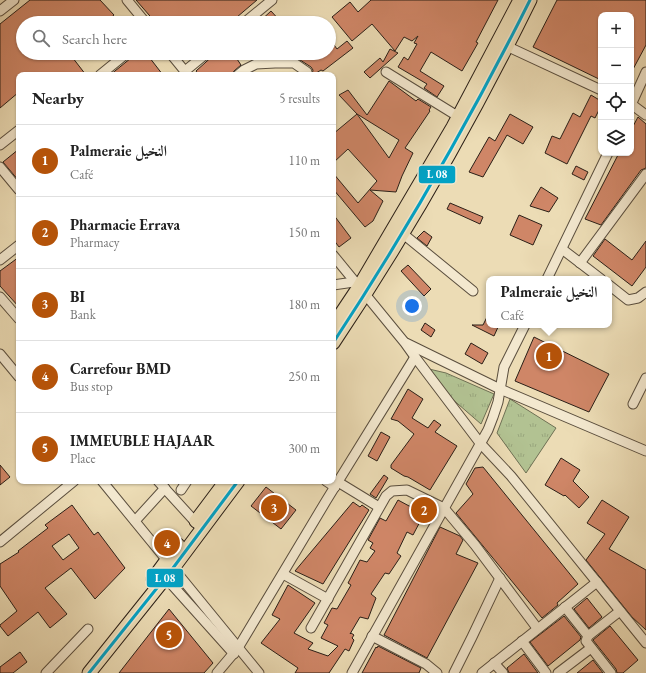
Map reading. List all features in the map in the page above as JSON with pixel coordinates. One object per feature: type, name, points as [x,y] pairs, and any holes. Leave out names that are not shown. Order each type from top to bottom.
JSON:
[{"type":"highway","points":[[336,322],[359,288],[402,233],[474,109],[503,44],[520,0]]},
{"type":"highway","points":[[336,337],[359,288],[459,117],[530,0]]},
{"type":"highway","points":[[88,673],[168,569],[198,526],[224,484]]},
{"type":"highway","points":[[198,526],[235,484]]},
{"type":"highway","points":[[78,673],[168,569]]},
{"type":"street","points":[[0,11],[14,0]]},
{"type":"street","points":[[127,0],[140,16]]},
{"type":"street","points":[[253,16],[272,0]]},
{"type":"street","points":[[503,44],[598,89]]},
{"type":"street","points":[[104,72],[118,60]]},
{"type":"street","points":[[176,60],[186,72]]},
{"type":"street","points":[[188,72],[200,60]]},
{"type":"street","points":[[242,72],[256,64],[294,63],[308,72]]},
{"type":"street","points":[[386,72],[459,117]]},
{"type":"street","points":[[634,98],[646,72]]},
{"type":"street","points":[[634,106],[646,115]]},
{"type":"street","points":[[0,144],[16,132]]},
{"type":"street","points":[[548,276],[607,156]]},
{"type":"street","points":[[0,167],[16,186]]},
{"type":"street","points":[[580,263],[646,174]]},
{"type":"street","points":[[402,233],[473,291]]},
{"type":"street","points":[[0,260],[16,247]]},
{"type":"street","points":[[562,249],[597,276]]},
{"type":"street","points":[[336,259],[405,343],[480,443],[511,476],[646,643]]},
{"type":"street","points":[[336,285],[359,288]]},
{"type":"street","points":[[612,287],[628,300],[638,298],[646,292]]},
{"type":"street","points":[[0,297],[16,316]]},
{"type":"street","points":[[352,673],[494,418],[504,367],[524,328]]},
{"type":"street","points":[[405,343],[500,389],[646,451]]},
{"type":"street","points":[[0,354],[16,373]]},
{"type":"street","points":[[217,673],[236,651],[415,357]]},
{"type":"street","points":[[633,404],[646,378]]},
{"type":"street","points":[[0,542],[70,484]]},
{"type":"street","points":[[104,484],[135,521],[168,569],[236,651],[258,673]]},
{"type":"street","points":[[161,484],[198,526]]},
{"type":"street","points":[[181,490],[185,484]]},
{"type":"street","points":[[336,485],[379,507]]},
{"type":"street","points":[[135,521],[165,488]]},
{"type":"street","points":[[311,628],[386,496],[392,491],[407,490],[444,508],[456,521],[537,628]]},
{"type":"street","points":[[283,574],[328,599]]},
{"type":"street","points":[[454,673],[500,578]]},
{"type":"street","points":[[482,673],[597,582]]},
{"type":"street","points":[[565,607],[588,636]]},
{"type":"street","points":[[611,673],[586,641],[588,636],[620,611]]},
{"type":"street","points":[[46,673],[88,629]]},
{"type":"street","points":[[372,636],[426,664],[437,673]]},
{"type":"street","points":[[522,641],[546,673]]},
{"type":"street","points":[[558,673],[591,648]]},
{"type":"street","points":[[494,663],[503,673]]},
{"type":"green space","points":[[429,369],[446,373],[494,394],[481,424],[443,391]]},
{"type":"green space","points":[[510,399],[556,428],[526,473],[497,433]]},
{"type":"building","points":[[30,0],[100,0],[114,15],[16,16],[16,60],[74,60],[84,72],[16,72],[16,95],[0,108],[0,24]]},
{"type":"building","points":[[136,0],[257,0],[238,16],[150,16]]},
{"type":"building","points":[[371,0],[498,0],[476,42],[478,43],[462,71],[431,52],[420,71],[444,86],[437,97],[424,88],[427,84],[398,67],[404,57],[408,60],[417,44],[414,43],[418,36],[412,41],[404,37],[395,51],[372,24],[352,41],[336,22],[336,16],[333,16],[350,2],[358,12]]},
{"type":"building","points":[[557,0],[646,0],[646,45],[634,67],[634,12],[598,12],[598,79],[533,47]]},
{"type":"building","points":[[271,11],[276,16],[266,16]]},
{"type":"building","points":[[347,41],[353,48],[323,71],[313,72],[311,67],[300,60],[336,60],[336,48],[337,49]]},
{"type":"building","points":[[390,49],[398,53],[370,78],[364,72],[380,58],[383,62]]},
{"type":"building","points":[[129,60],[151,60],[161,72],[114,72]]},
{"type":"building","points":[[208,60],[238,60],[241,65],[234,72],[196,71]]},
{"type":"building","points":[[389,81],[416,101],[418,99],[431,107],[429,110],[430,111],[405,148],[413,153],[396,192],[370,190],[383,201],[373,221],[365,227],[336,193],[336,177],[358,203],[377,181],[348,149],[336,160],[336,132],[357,114],[339,95],[348,90],[367,115]],"holes":[[[357,114],[399,140],[389,158]]]},
{"type":"building","points":[[591,95],[598,99],[598,112],[595,118],[591,116],[567,164],[545,153],[552,136],[560,139],[573,113],[580,117]]},
{"type":"building","points":[[510,114],[533,127],[523,144],[507,135],[483,177],[469,172],[489,137],[495,141]]},
{"type":"building","points":[[638,117],[646,124],[646,168],[641,170],[601,225],[585,219],[617,156],[634,156],[634,124]]},
{"type":"building","points":[[16,151],[16,177],[3,162]]},
{"type":"building","points":[[576,166],[588,172],[584,180],[572,174]]},
{"type":"building","points":[[541,187],[558,198],[549,212],[530,206]]},
{"type":"building","points":[[450,203],[483,217],[480,224],[447,209]]},
{"type":"building","points":[[519,215],[542,225],[533,245],[510,235]]},
{"type":"building","points":[[336,218],[351,238],[339,247],[336,243]]},
{"type":"building","points":[[424,231],[432,237],[427,246],[417,238]]},
{"type":"building","points":[[605,239],[632,260],[646,241],[646,267],[632,286],[593,256]]},
{"type":"building","points":[[16,259],[16,304],[0,286],[0,271]]},
{"type":"building","points":[[408,265],[431,289],[424,296],[401,271]]},
{"type":"building","points":[[486,319],[486,328],[498,328],[494,336],[472,325],[483,325]]},
{"type":"building","points":[[425,323],[435,330],[431,337],[421,330]]},
{"type":"building","points":[[534,337],[609,374],[589,412],[515,381]]},
{"type":"building","points":[[471,343],[488,353],[482,364],[465,354]]},
{"type":"building","points":[[408,389],[423,399],[412,418],[428,428],[434,420],[441,425],[435,432],[457,446],[430,490],[391,468],[391,465],[414,434],[398,421],[391,419]]},
{"type":"building","points":[[381,432],[390,437],[377,461],[368,456]]},
{"type":"building","points":[[561,458],[580,470],[573,481],[589,497],[579,508],[565,495],[564,496],[545,485]]},
{"type":"building","points":[[0,465],[10,477],[0,485]]},
{"type":"building","points":[[483,467],[578,584],[557,603],[558,605],[542,618],[456,513],[473,494],[466,484],[475,468]]},
{"type":"building","points":[[384,475],[388,478],[376,498],[370,494]]},
{"type":"building","points":[[266,487],[296,510],[281,529],[251,506]]},
{"type":"building","points":[[398,500],[424,514],[413,535],[407,532],[397,553],[401,556],[389,574],[385,573],[371,594],[376,598],[368,619],[360,617],[350,634],[351,633],[354,635],[352,638],[354,640],[349,651],[345,649],[329,673],[295,673],[298,668],[261,643],[280,619],[272,615],[288,585],[315,603],[294,633],[313,643],[308,649],[328,656],[338,646],[321,638],[328,625],[324,623],[332,608],[337,609],[351,585],[348,583],[360,560],[367,562],[375,551],[370,548],[373,543],[368,540],[380,518],[386,521]]},
{"type":"building","points":[[602,500],[629,517],[609,549],[646,570],[646,630],[632,617],[586,560],[605,534],[587,523]]},
{"type":"building","points":[[353,502],[360,507],[362,505],[369,510],[323,584],[295,571]]},
{"type":"building","points":[[72,505],[94,535],[98,532],[125,568],[95,599],[71,568],[45,588],[67,614],[50,628],[38,612],[8,636],[0,625],[17,611],[0,586],[0,564],[19,552],[18,551],[48,528],[45,525]],"holes":[[[69,534],[79,548],[63,560],[52,546]]]},
{"type":"building","points":[[440,527],[460,536],[463,540],[456,554],[478,563],[427,658],[384,635]]},
{"type":"building","points":[[587,598],[602,617],[589,628],[574,609]]},
{"type":"building","points":[[169,609],[213,663],[204,673],[119,673]]},
{"type":"building","points":[[564,616],[581,637],[580,640],[548,666],[530,642]]},
{"type":"building","points":[[610,626],[638,660],[623,673],[617,673],[616,669],[593,640]]},
{"type":"building","points":[[378,646],[421,668],[419,673],[362,673],[376,647],[377,648]]},
{"type":"building","points":[[20,652],[27,662],[13,673],[0,673],[0,667]]},
{"type":"building","points":[[524,654],[538,673],[509,673],[507,668]]},
{"type":"building","points":[[593,660],[603,673],[577,673]]},
{"type":"transit line","points":[[336,338],[412,217],[437,174],[485,88],[530,0]]},
{"type":"transit line","points":[[89,673],[173,568],[236,484]]},
{"type":"place","name":"Palmeraie النخيل","points":[[549,356]]},
{"type":"place","name":"BI","points":[[274,508]]},
{"type":"place","name":"Pharmacie Errava","points":[[424,510]]},
{"type":"place","name":"Carrefour BMD","points":[[167,543]]},
{"type":"place","name":"IMMEUBLE HAJAAR","points":[[169,635]]}]
